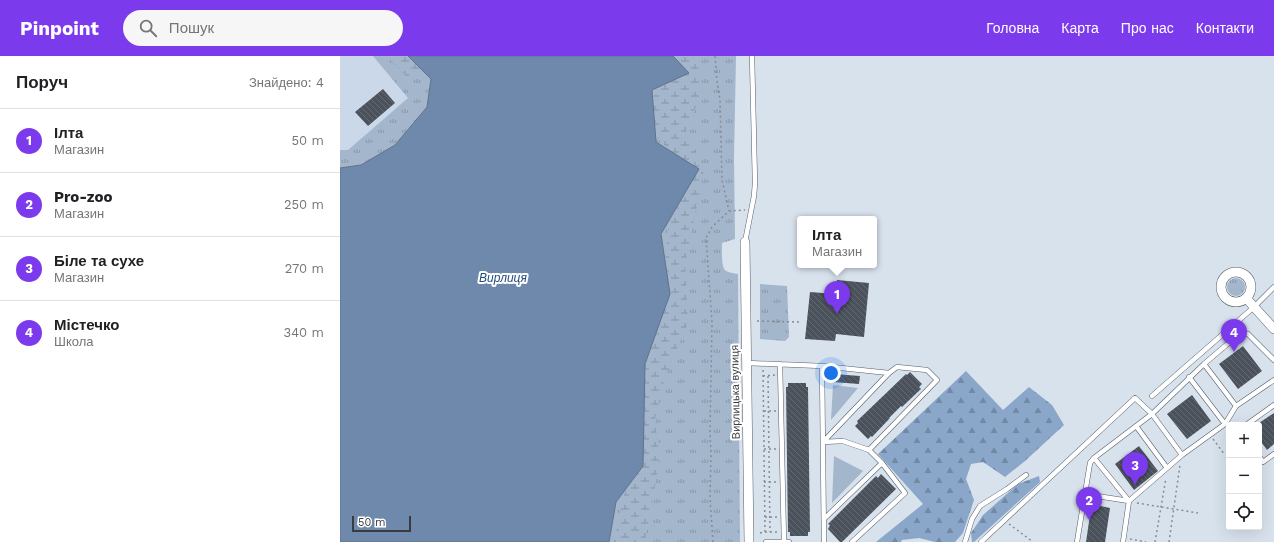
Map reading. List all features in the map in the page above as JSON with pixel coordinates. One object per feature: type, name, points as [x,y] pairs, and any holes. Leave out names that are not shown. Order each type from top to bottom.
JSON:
[{"type":"street","name":"Вирлицька вулиця","points":[[745,242],[749,542]]},
{"type":"street","points":[[1246,298],[1274,328]]},
{"type":"lane","points":[[745,242],[755,183],[752,56]]},
{"type":"lane","points":[[1152,396],[1254,307],[1274,287]]},
{"type":"lane","points":[[1077,542],[1089,467],[1094,458],[1152,414],[1189,377],[1238,335],[1243,333],[1248,334],[1274,360]]},
{"type":"lane","points":[[747,363],[822,366],[889,373]]},
{"type":"lane","points":[[780,364],[784,542]]},
{"type":"lane","points":[[1204,364],[1236,406]]},
{"type":"lane","points":[[822,366],[824,542]]},
{"type":"lane","points":[[823,442],[889,373],[897,367],[927,370],[937,380],[870,450]]},
{"type":"lane","points":[[1189,377],[1225,424]]},
{"type":"lane","points":[[1124,540],[1129,501],[1182,455],[1225,424],[1236,406],[1274,380]]},
{"type":"lane","points":[[980,542],[1135,398],[1152,414],[1182,455]]},
{"type":"lane","points":[[1250,422],[1274,405]]},
{"type":"lane","points":[[1136,426],[1167,468]]},
{"type":"lane","points":[[823,442],[843,441],[870,450],[906,493],[852,542]]},
{"type":"lane","points":[[1260,458],[1263,462],[1274,454]]},
{"type":"lane","points":[[1094,458],[1129,501]]},
{"type":"lane","points":[[824,519],[882,463]]},
{"type":"lane","points":[[965,542],[972,519],[980,506],[1026,475]]},
{"type":"lane","points":[[1084,494],[1129,501]]},
{"type":"lane","points":[[766,542],[789,542]]},
{"type":"path","points":[[715,56],[720,100],[722,180],[729,211]]},
{"type":"path","points":[[713,542],[710,498],[712,322],[706,238],[712,227],[729,211],[751,210]]},
{"type":"path","points":[[757,321],[799,322]]},
{"type":"path","points":[[763,363],[765,532]]},
{"type":"path","points":[[763,376],[781,375]]},
{"type":"path","points":[[768,376],[770,532]]},
{"type":"path","points":[[764,411],[781,411]]},
{"type":"path","points":[[1210,435],[1225,455]]},
{"type":"path","points":[[764,449],[782,449]]},
{"type":"path","points":[[1169,542],[1182,455]]},
{"type":"path","points":[[1155,542],[1167,468]]},
{"type":"path","points":[[764,482],[782,482]]},
{"type":"path","points":[[1129,501],[1198,513]]},
{"type":"path","points":[[765,517],[783,517]]},
{"type":"path","points":[[1004,520],[1033,542]]},
{"type":"path","points":[[760,532],[783,532]]},
{"type":"path","points":[[1124,540],[1146,542]]},
{"type":"shaded area","points":[[340,56],[373,56],[409,98],[348,150],[340,150]]},
{"type":"green space","points":[[373,56],[408,56],[431,79],[427,107],[395,145],[361,165],[340,168],[340,150],[348,150],[408,98]]},
{"type":"green space","points":[[387,56],[417,56],[432,65],[408,78]]},
{"type":"green space","points":[[673,56],[736,56],[734,159],[735,239],[722,243],[722,253],[725,270],[738,274],[740,542],[609,542],[616,502],[643,466],[670,294],[661,234],[699,169],[656,142],[652,90],[689,73]]},
{"type":"green space","points":[[676,56],[697,56],[701,95],[686,130],[704,171],[685,264],[688,323],[665,377],[655,418],[660,459],[645,542],[604,542],[616,532],[634,451],[645,363],[664,294],[667,233],[689,172],[649,128],[647,104],[676,72]]},
{"type":"green space","points":[[1236,278],[1242,281],[1245,287],[1242,293],[1236,296],[1230,293],[1227,287],[1230,281]]},
{"type":"green space","points":[[760,284],[787,286],[789,337],[785,341],[760,339]]},
{"type":"green space","points":[[966,371],[1003,410],[1029,387],[1052,405],[1064,425],[1025,461],[1005,477],[983,462],[971,464],[966,479],[974,500],[963,533],[955,542],[935,542],[919,538],[902,540],[901,542],[876,542],[923,504],[878,454]]},
{"type":"green space","points":[[833,385],[858,388],[831,420]]},
{"type":"green space","points":[[834,456],[863,471],[832,503]]},
{"type":"green space","points":[[1039,476],[1040,482],[974,542],[972,542],[971,533],[983,515],[1018,484]]},
{"type":"water","name":"Вирлиця","points":[[408,56],[673,56],[689,73],[652,90],[656,142],[699,169],[661,234],[670,294],[645,364],[643,466],[616,502],[609,542],[340,542],[340,168],[361,165],[395,145],[427,107],[431,79]]},
{"type":"building","points":[[383,89],[395,103],[368,126],[355,112]]},
{"type":"building","points":[[837,280],[869,283],[864,337],[836,334],[835,341],[805,339],[810,292],[836,294]]},
{"type":"building","points":[[1243,346],[1262,371],[1238,389],[1219,364]]},
{"type":"building","points":[[910,372],[922,384],[919,387],[921,389],[902,407],[901,406],[872,437],[871,436],[868,439],[855,426],[858,423],[857,421],[906,374],[907,375]]},
{"type":"building","points":[[834,374],[860,376],[859,384],[833,382]]},
{"type":"building","points":[[788,383],[806,383],[806,387],[808,387],[810,532],[808,532],[808,536],[790,536],[790,532],[788,532],[786,387],[788,387]]},
{"type":"building","points":[[1192,395],[1211,421],[1187,439],[1167,414]]},
{"type":"building","points":[[1274,413],[1274,444],[1267,450],[1262,443],[1262,422],[1260,422]]},
{"type":"building","points":[[1139,446],[1158,471],[1134,490],[1115,464]]},
{"type":"building","points":[[881,474],[896,489],[842,542],[840,542],[828,529],[830,525],[828,524],[876,476],[878,478]]},
{"type":"building","points":[[1096,505],[1110,508],[1105,542],[1086,542],[1090,515]]},
{"type":"place","name":"Ілта","points":[[837,314]]},
{"type":"place","name":"Містечко","points":[[1234,352]]},
{"type":"place","name":"Біле та сухе","points":[[1135,485]]},
{"type":"place","name":"Pro-zoo","points":[[1089,520]]}]
